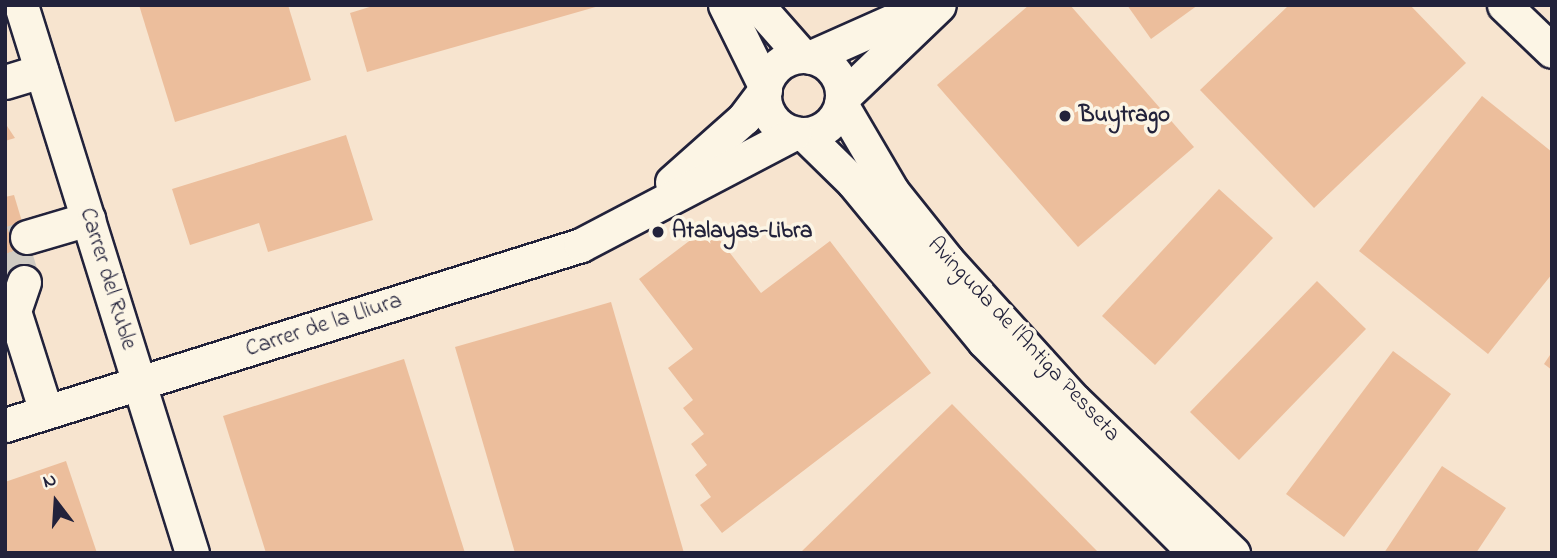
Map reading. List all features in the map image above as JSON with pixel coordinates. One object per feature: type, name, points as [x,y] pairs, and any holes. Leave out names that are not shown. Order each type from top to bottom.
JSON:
[{"type":"street","name":"Carrer del Ruble","points":[[21,5],[192,553]]},
{"type":"street","points":[[725,5],[765,88],[768,112],[799,133],[831,121],[842,101],[939,5]]},
{"type":"street","points":[[757,5],[806,56],[831,68],[842,101]]},
{"type":"street","points":[[765,88],[775,69],[928,5]]},
{"type":"street","points":[[1504,5],[1552,51]]},
{"type":"street","points":[[5,82],[41,71]]},
{"type":"street","name":"Carrer de la Lliura","points":[[638,213],[744,118],[765,88]]},
{"type":"street","name":"Avinguda de l'Antiga Pesseta","points":[[842,101],[892,191],[947,260],[1074,400],[1233,553]]},
{"type":"street","name":"Carrer de la Lliura","points":[[5,425],[581,245],[638,213],[799,133]]},
{"type":"street","name":"Avinguda de l'Antiga Pesseta","points":[[799,133],[853,182],[984,341],[1195,553]]},
{"type":"street","points":[[27,237],[88,219]]},
{"type":"street","points":[[24,282],[14,311],[46,412]]},
{"type":"shaded area","points":[[5,5],[1552,5],[1552,553],[5,553]]},
{"type":"building","points":[[139,5],[288,5],[311,80],[175,122]]},
{"type":"building","points":[[376,5],[599,6],[367,72],[350,13]]},
{"type":"building","name":"Buytrago","points":[[1029,5],[1070,5],[1194,147],[1078,247],[937,85]]},
{"type":"building","points":[[1127,5],[1198,5],[1151,39]]},
{"type":"building","points":[[1289,5],[1410,5],[1466,63],[1314,208],[1200,90]]},
{"type":"building","points":[[1482,96],[1552,152],[1552,274],[1488,354],[1359,251]]},
{"type":"building","points":[[5,123],[15,138],[5,141]]},
{"type":"building","points":[[346,135],[373,220],[268,252],[259,223],[190,245],[172,189]]},
{"type":"building","points":[[1219,189],[1273,238],[1155,365],[1102,316]]},
{"type":"building","points":[[14,195],[39,278],[8,287],[5,197]]},
{"type":"building","points":[[709,226],[761,293],[830,241],[931,373],[722,533],[700,505],[711,497],[695,475],[707,465],[691,444],[704,434],[683,408],[693,400],[668,368],[693,349],[639,279]]},
{"type":"building","points":[[1317,281],[1366,329],[1239,460],[1190,412]]},
{"type":"building","points":[[611,302],[684,553],[515,553],[455,347]]},
{"type":"building","points":[[1393,351],[1451,394],[1344,537],[1286,494]]},
{"type":"building","points":[[1552,352],[1552,370],[1544,364]]},
{"type":"building","points":[[404,359],[465,553],[266,553],[223,416]]},
{"type":"building","points":[[952,404],[1099,553],[800,553]]},
{"type":"building","points":[[66,461],[97,553],[5,553],[5,482]]},
{"type":"building","points":[[1442,466],[1506,508],[1476,553],[1384,553]]},
{"type":"tunnel","points":[[24,282],[12,242],[27,237]]},
{"type":"place","name":"Buytrago","points":[[1065,116]]},
{"type":"place","name":"Atalayas-Libra","points":[[658,232]]}]
